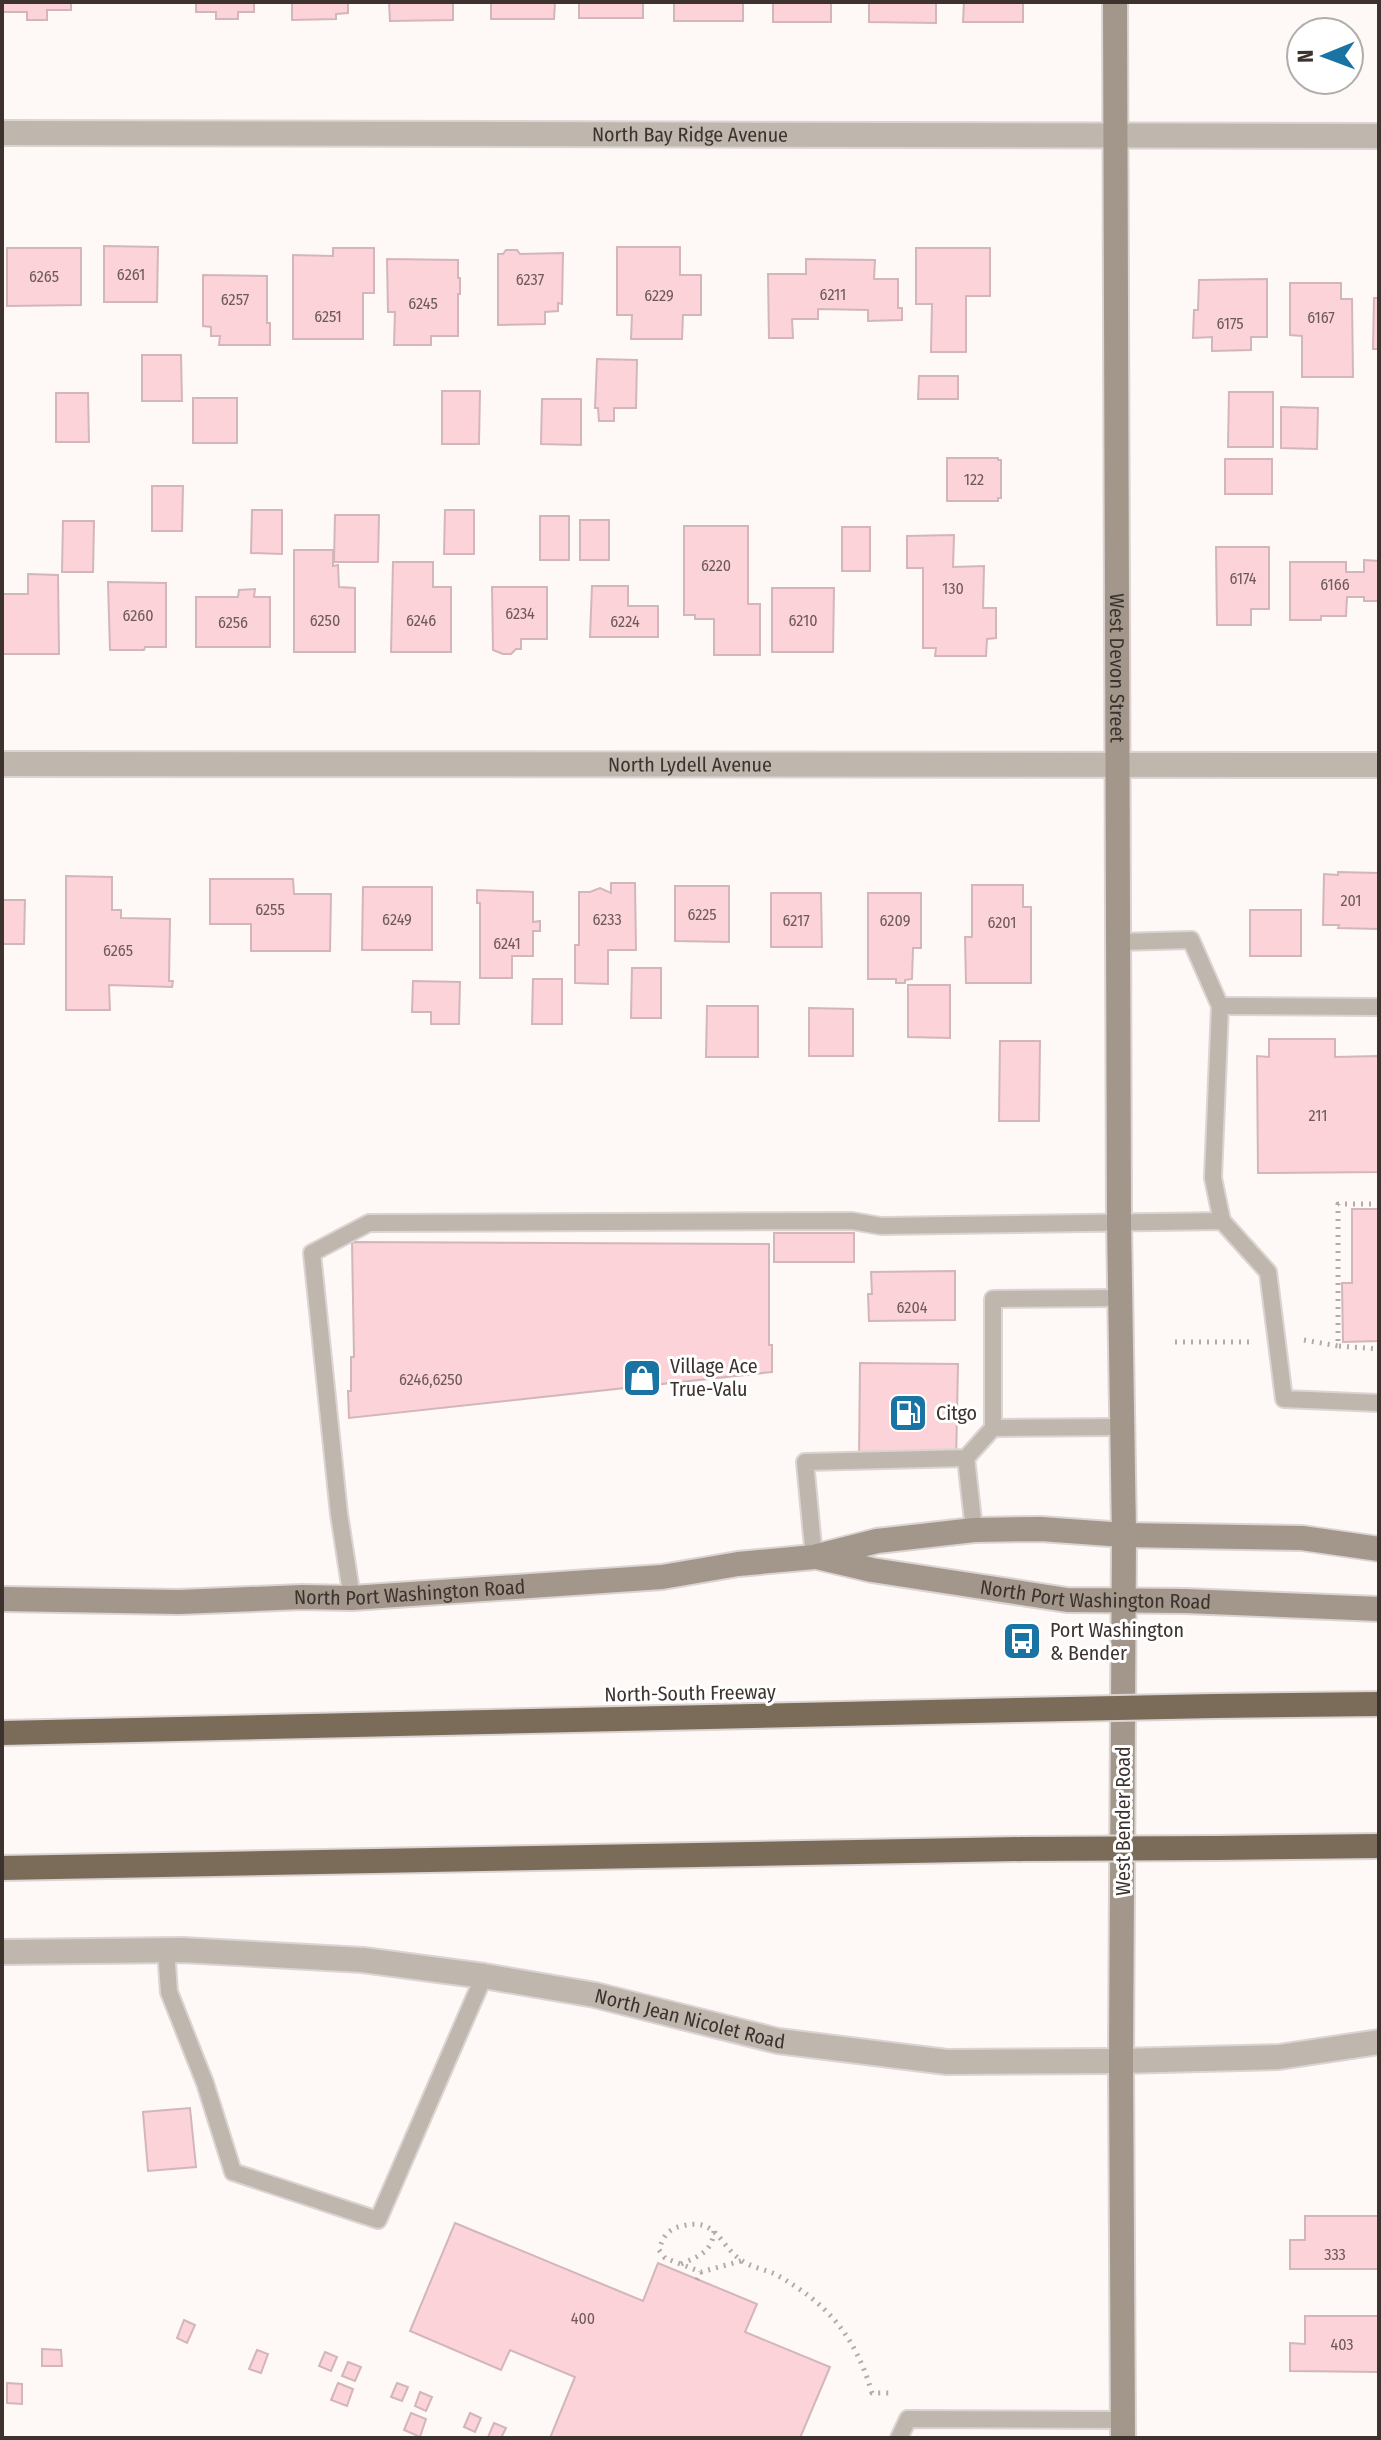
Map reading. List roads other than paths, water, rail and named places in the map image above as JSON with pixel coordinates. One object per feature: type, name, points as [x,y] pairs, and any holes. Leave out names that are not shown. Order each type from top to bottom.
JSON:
[{"type":"highway","name":"North-South Freeway","points":[[2,1733],[1379,1704]]},
{"type":"highway","points":[[2,1868],[1023,1849],[1379,1846]]},
{"type":"street","name":"West Devon Street","points":[[1115,2],[1120,1213]]},
{"type":"street","name":"North Bay Ridge Avenue","points":[[2,133],[1379,136]]},
{"type":"street","name":"North Lydell Avenue","points":[[2,764],[1379,765]]},
{"type":"street","name":"West Bender Road","points":[[1120,1213],[1124,1535],[1121,2061],[1123,2429]]},
{"type":"street","name":"North Port Washington Road","points":[[2,1599],[179,1602],[352,1598],[662,1577],[738,1564],[814,1557],[877,1541],[974,1530],[1041,1529],[1124,1535],[1302,1538],[1379,1549]]},
{"type":"street","name":"North Port Washington Road","points":[[814,1557],[872,1570],[1067,1600],[1379,1609]]},
{"type":"street","name":"North Jean Nicolet Road","points":[[2,1952],[166,1950],[363,1960],[595,1995],[778,2041],[947,2062],[1279,2057],[1379,2042]]},
{"type":"lane","points":[[1118,942],[1191,940],[1220,1006],[1213,1178],[1222,1221],[1268,1272],[1284,1399],[1379,1403]]},
{"type":"lane","points":[[1220,1006],[1379,1007]]},
{"type":"lane","points":[[352,1598],[336,1486],[312,1253],[369,1223],[852,1221],[881,1226],[1120,1213],[1222,1221]]},
{"type":"lane","points":[[814,1557],[805,1462],[966,1458],[993,1428],[993,1299],[1121,1298]]},
{"type":"lane","points":[[993,1428],[1122,1427]]},
{"type":"lane","points":[[966,1458],[974,1530]]},
{"type":"lane","points":[[166,1950],[169,1992],[205,2083],[233,2172],[378,2220],[484,1976]]},
{"type":"lane","points":[[899,2438],[908,2419],[1123,2429]]},
{"type":"place","name":"Village Ace True-Valu","points":[[642,1378]]},
{"type":"place","name":"Citgo","points":[[908,1413]]},
{"type":"place","name":"Port Washington & Bender","points":[[1022,1641]]}]
